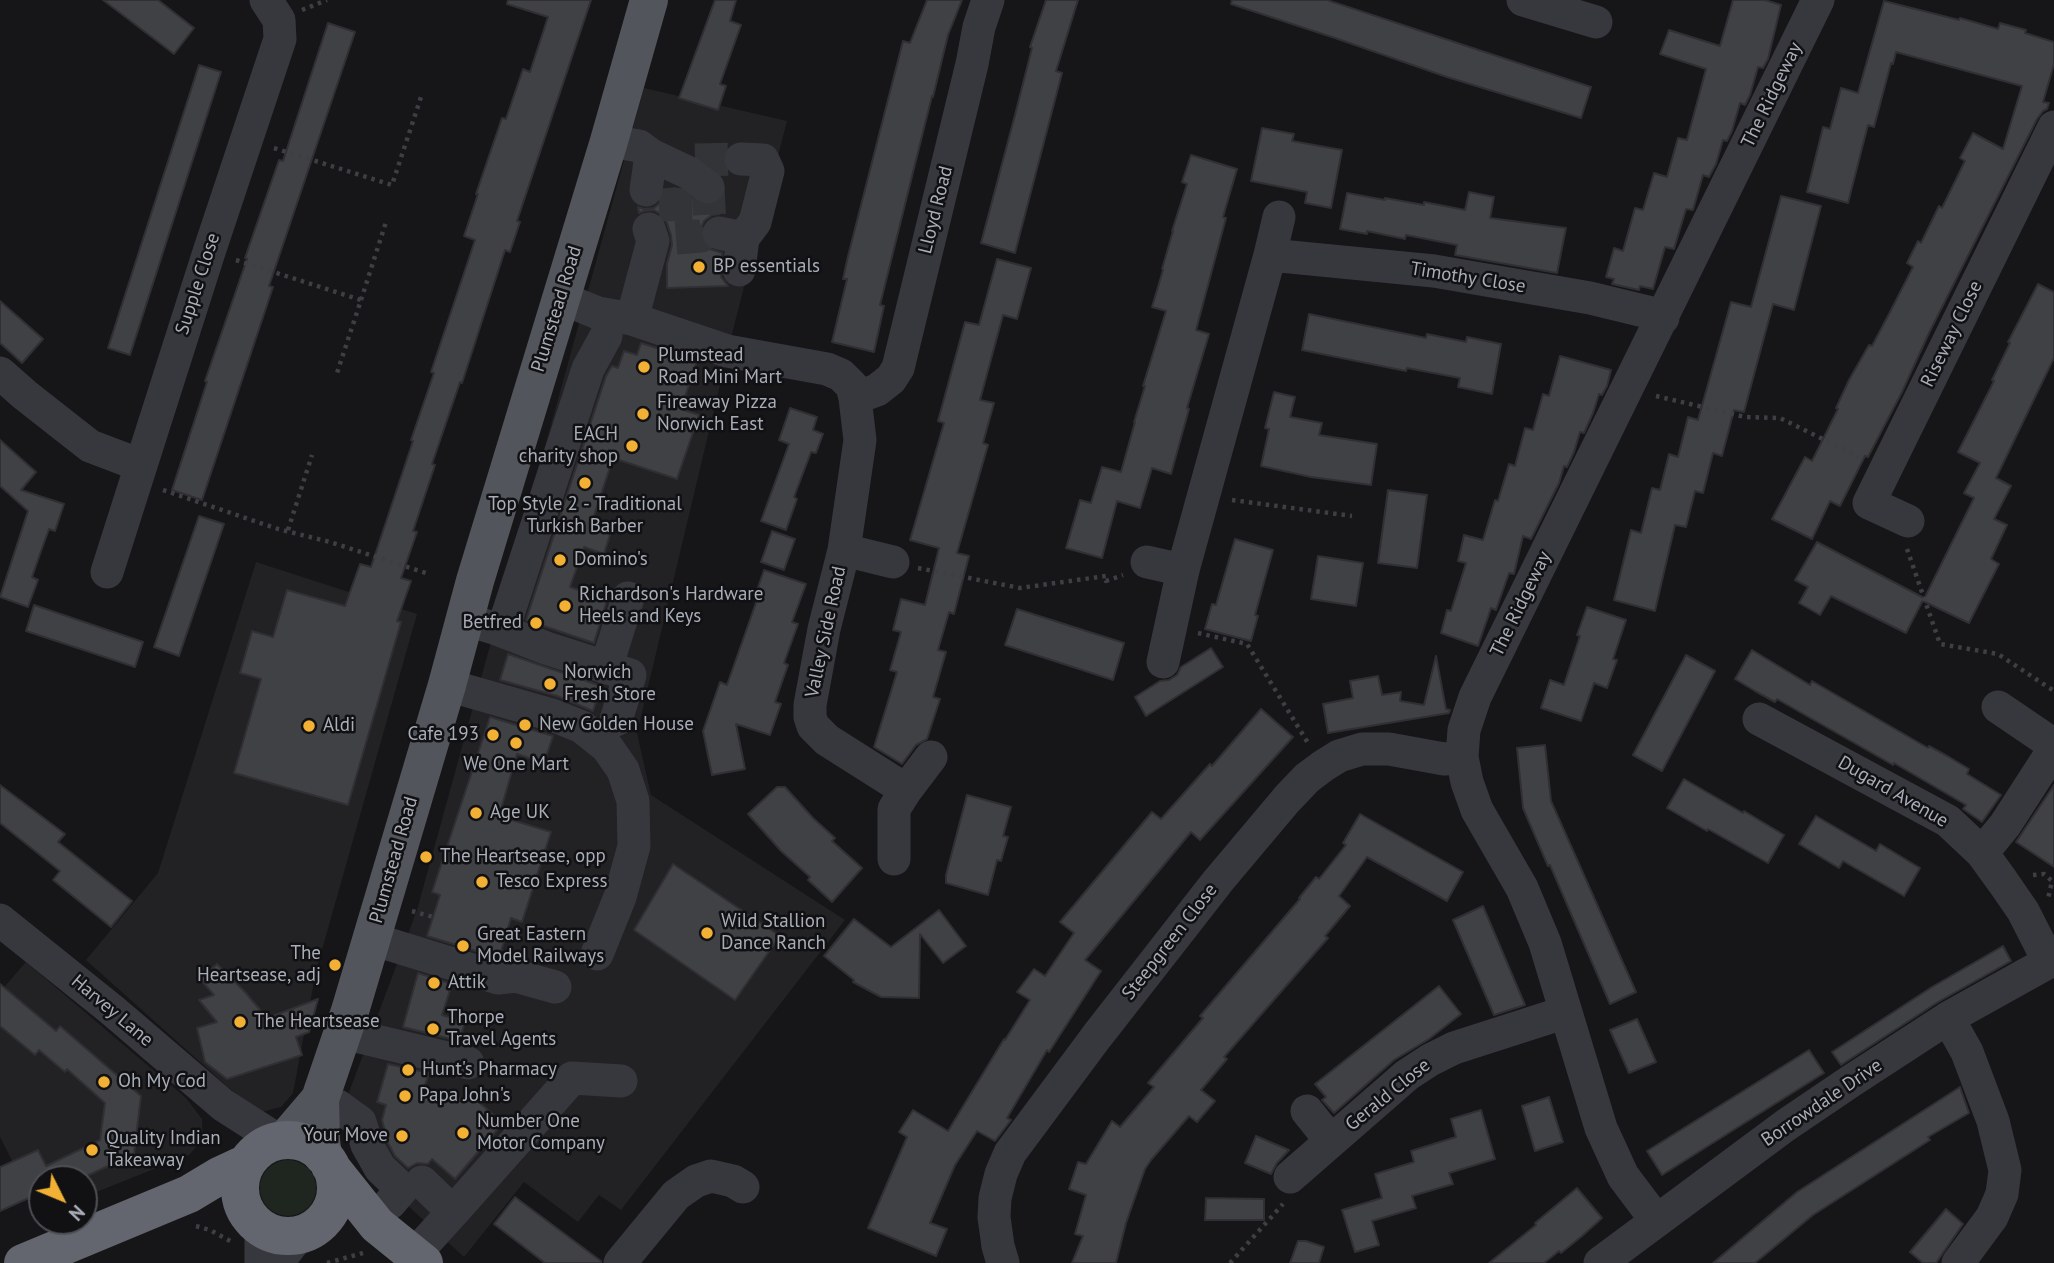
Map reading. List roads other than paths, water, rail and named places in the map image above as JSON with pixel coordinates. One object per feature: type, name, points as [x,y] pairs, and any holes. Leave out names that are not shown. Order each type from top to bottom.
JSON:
[{"type":"highway","points":[[193,1210],[219,1176],[265,1151],[298,1142],[311,1146],[327,1161],[377,1227],[419,1259]]},
{"type":"highway","points":[[253,1240],[240,1192],[241,1177],[265,1151]]},
{"type":"highway","points":[[304,1248],[333,1201],[335,1180],[327,1161]]},
{"type":"highway","points":[[23,1263],[193,1210],[230,1207],[253,1240]]},
{"type":"highway","points":[[253,1240],[273,1234],[286,1236],[304,1248],[377,1227]]},
{"type":"main road","name":"Plumstead Road","points":[[327,1161],[329,1102],[344,1033],[387,880],[447,685],[489,623],[561,298],[649,0]]},
{"type":"main road","name":"Plumstead Road","points":[[265,1151],[329,1102]]},
{"type":"street","name":"Supple Close","points":[[107,572],[280,39],[279,20],[265,0]]},
{"type":"street","name":"Lloyd Road","points":[[855,398],[877,390],[891,379],[898,368],[979,27],[988,0]]},
{"type":"street","points":[[1523,0],[1596,22]]},
{"type":"street","name":"The Ridgeway","points":[[1656,1220],[1632,1191],[1601,1128],[1545,943],[1522,888],[1477,810],[1467,782],[1462,757],[1464,730],[1475,697],[1818,0]]},
{"type":"street","name":"Riseway Close","points":[[1908,522],[1869,503],[2054,127]]},
{"type":"street","points":[[608,141],[639,146],[680,183],[651,155]]},
{"type":"street","points":[[734,247],[754,222],[768,171],[763,160],[741,159]]},
{"type":"street","points":[[1163,662],[1183,570],[1279,217]]},
{"type":"street","name":"Plumstead Road","points":[[489,623],[588,369],[619,328],[664,234]]},
{"type":"street","name":"Timothy Close","points":[[1270,255],[1434,271],[1590,298],[1663,318]]},
{"type":"street","points":[[561,298],[598,313],[619,328],[827,369],[841,375],[852,386],[855,398]]},
{"type":"street","points":[[0,373],[25,396],[90,446],[138,473]]},
{"type":"street","name":"Valley Side Road","points":[[855,398],[860,440],[844,550],[824,629],[810,717],[813,726],[827,740],[906,790]]},
{"type":"street","name":"Valley Side Road","points":[[844,550],[893,562]]},
{"type":"street","points":[[1147,562],[1183,570]]},
{"type":"street","points":[[606,668],[628,598]]},
{"type":"street","points":[[489,623],[546,648],[630,675],[616,720]]},
{"type":"street","points":[[447,685],[552,715],[582,727],[607,747],[624,770],[633,801],[634,846],[620,897],[597,954]]},
{"type":"street","points":[[1982,853],[2005,825],[2054,747],[1997,707]]},
{"type":"street","name":"Dugard Avenue","points":[[1759,719],[1948,821],[1982,853],[2052,960]]},
{"type":"street","name":"Steepgreen Close","points":[[1003,1263],[994,1217],[995,1198],[1010,1153],[1225,872],[1287,799],[1323,766],[1339,757],[1362,750],[1389,748],[1444,759],[1462,757]]},
{"type":"street","points":[[894,859],[894,809],[931,757]]},
{"type":"street","name":"Harvey Lane","points":[[0,920],[113,1010],[223,1105],[265,1151]]},
{"type":"street","points":[[372,939],[498,978],[516,976],[555,988]]},
{"type":"street","name":"Borrowdale Drive","points":[[1600,1263],[1786,1125],[1948,1018],[2052,960]]},
{"type":"street","name":"Gerald Close","points":[[1290,1177],[1407,1075],[1430,1060],[1454,1048],[1566,1012]]},
{"type":"street","points":[[1948,1018],[1967,1052],[1993,1121],[2005,1170],[2003,1194],[1993,1217],[1958,1263]]},
{"type":"street","points":[[344,1033],[468,1063]]},
{"type":"street","points":[[419,1259],[453,1212],[572,1078],[621,1081]]},
{"type":"street","points":[[329,1102],[360,1122],[367,1145],[380,1168],[402,1189],[377,1227]]},
{"type":"street","name":"Gerald Close","points":[[1307,1111],[1331,1141]]},
{"type":"street","points":[[620,1263],[677,1195],[696,1181],[711,1176],[733,1181],[743,1187]]},
{"type":"street","points":[[422,1182],[453,1212]]},
{"type":"tunnel","points":[[695,160],[741,159]]},
{"type":"tunnel","points":[[676,238],[701,236],[710,226],[708,187]]},
{"type":"tunnel","points":[[675,188],[676,228]]},
{"type":"place","name":"BP essentials","points":[[699,267]]},
{"type":"place","name":"Plumstead Road Mini Mart","points":[[644,367]]},
{"type":"place","name":"Fireaway Pizza Norwich East","points":[[643,414]]},
{"type":"place","name":"EACH charity shop","points":[[632,446]]},
{"type":"place","name":"Top Style 2 - Traditional Turkish Barber","points":[[585,483]]},
{"type":"place","name":"Domino's","points":[[560,560]]},
{"type":"place","name":"Richardson's Hardware Heels and Keys","points":[[565,606]]},
{"type":"place","name":"Betfred","points":[[536,623]]},
{"type":"place","name":"Norwich Fresh Store","points":[[550,684]]},
{"type":"place","name":"New Golden House","points":[[525,725]]},
{"type":"place","name":"Aldi","points":[[309,726]]},
{"type":"place","name":"Cafe 193","points":[[493,735]]},
{"type":"place","name":"We One Mart","points":[[516,743]]},
{"type":"place","name":"Age UK","points":[[476,813]]},
{"type":"place","name":"The Heartsease, opp","points":[[426,857]]},
{"type":"place","name":"Tesco Express","points":[[482,882]]},
{"type":"place","name":"Wild Stallion Dance Ranch","points":[[707,933]]},
{"type":"place","name":"Great Eastern Model Railways","points":[[463,946]]},
{"type":"place","name":"The Heartsease, adj","points":[[335,965]]},
{"type":"place","name":"Attik","points":[[434,983]]},
{"type":"place","name":"The Heartsease","points":[[240,1022]]},
{"type":"place","name":"Thorpe Travel Agents","points":[[433,1029]]},
{"type":"place","name":"Hunt's Pharmacy","points":[[408,1070]]},
{"type":"place","name":"Oh My Cod","points":[[104,1082]]},
{"type":"place","name":"Papa John's","points":[[405,1096]]},
{"type":"place","name":"Number One Motor Company","points":[[463,1133]]},
{"type":"place","name":"Your Move","points":[[402,1136]]},
{"type":"place","name":"Quality Indian Takeaway","points":[[92,1150]]}]
